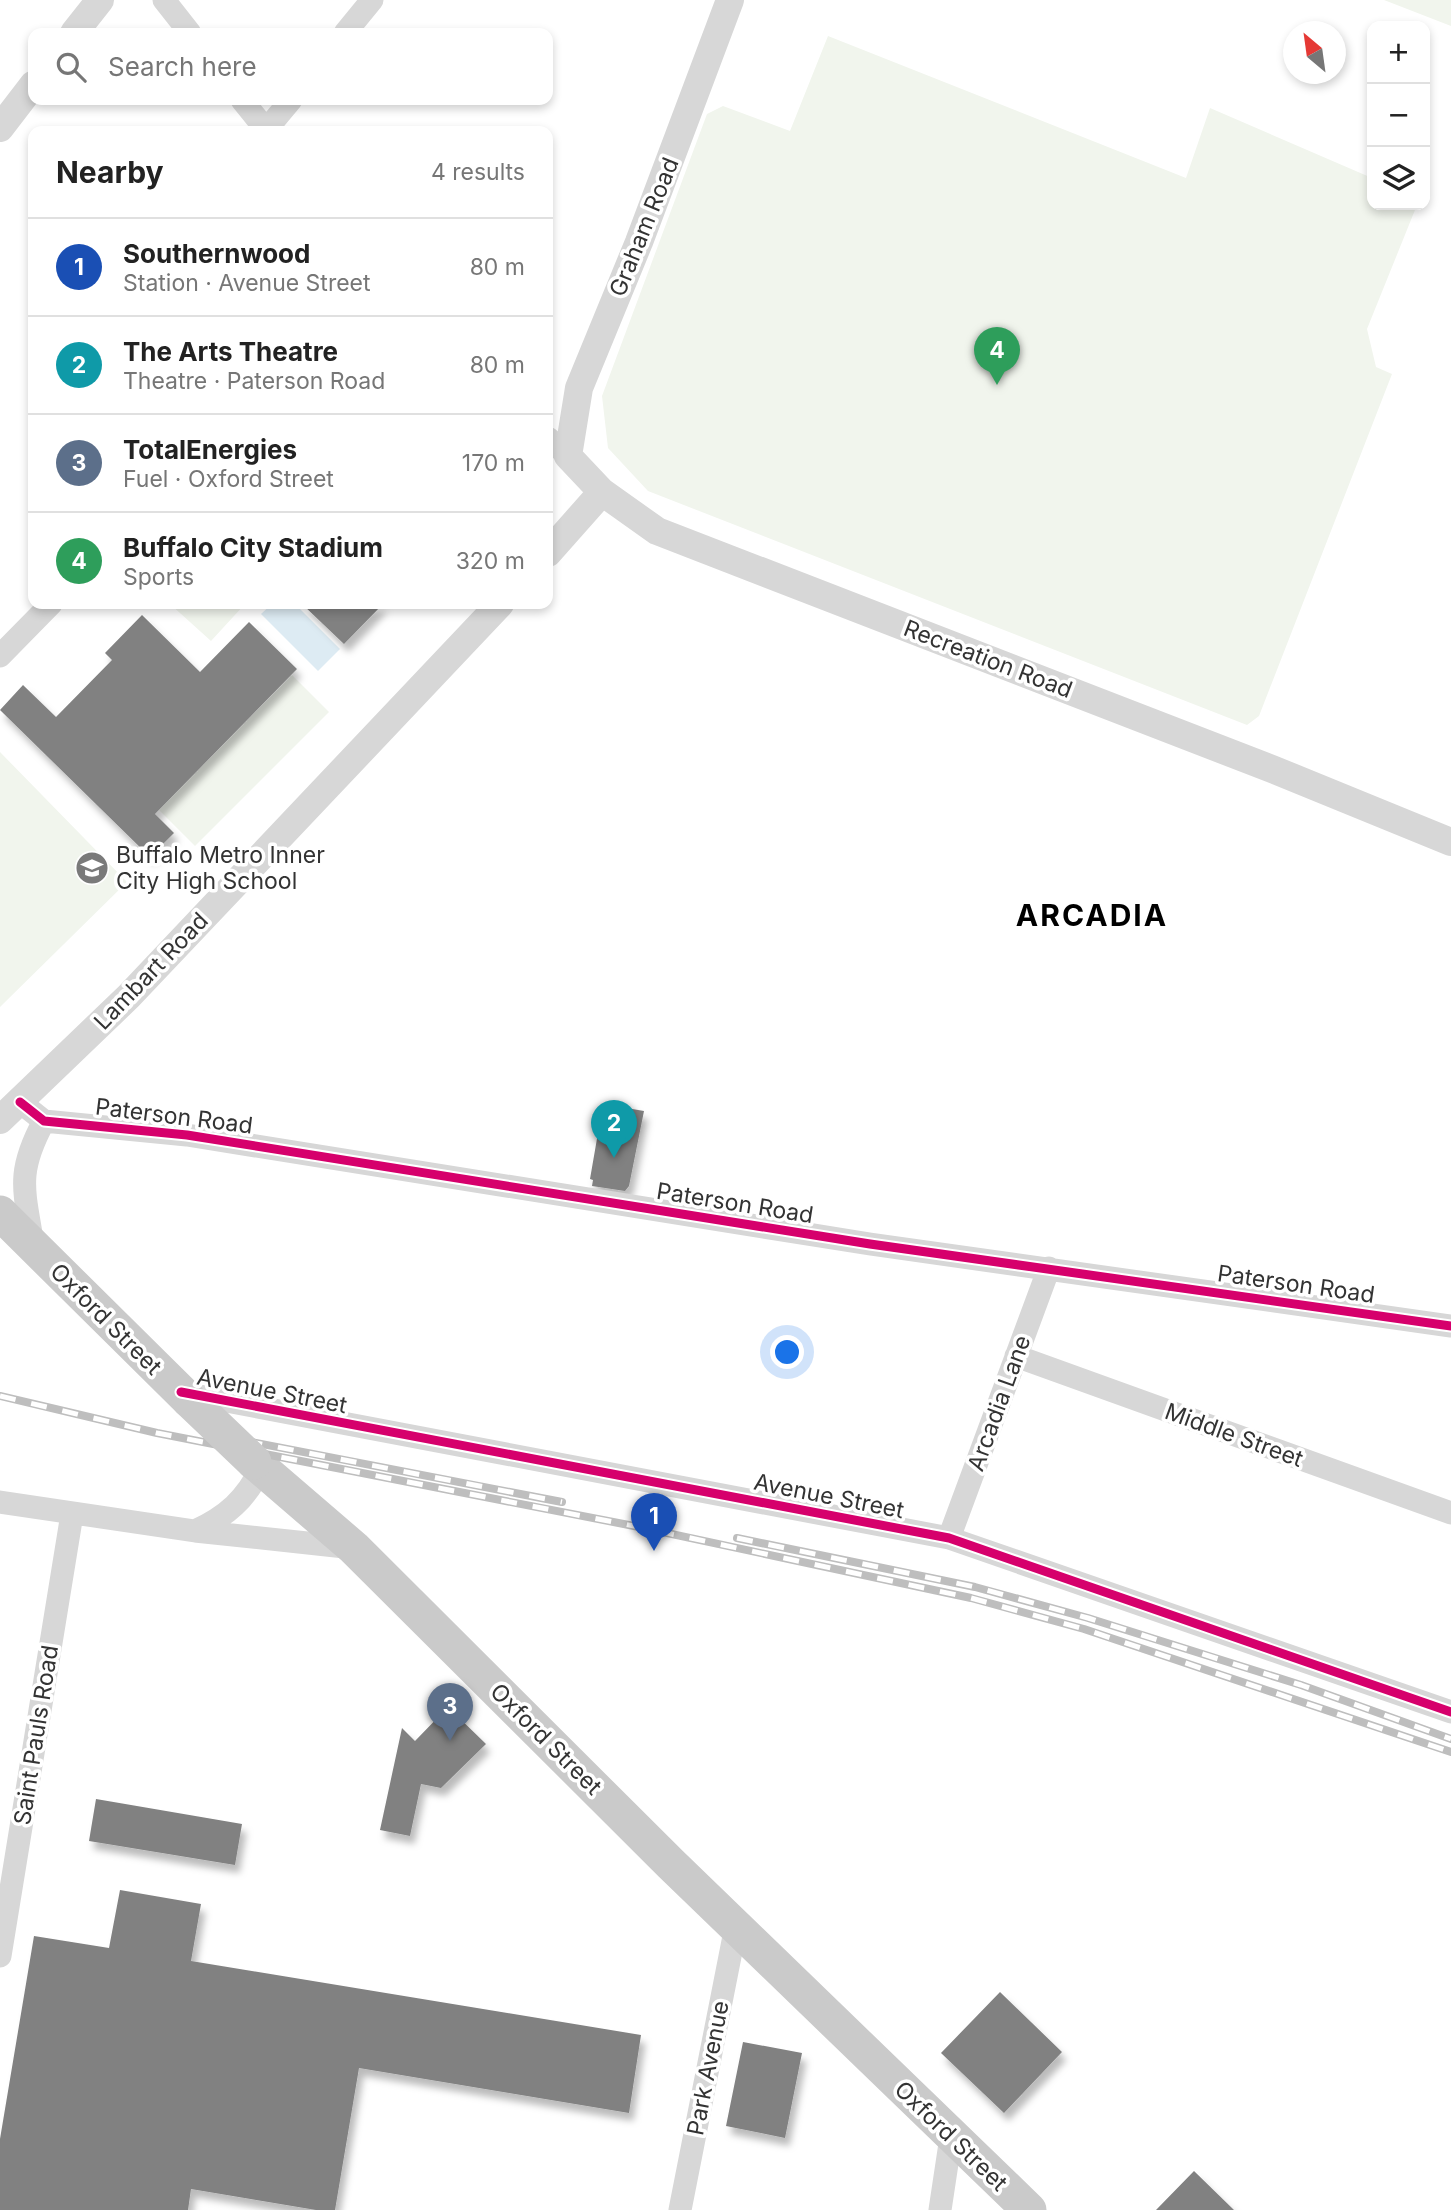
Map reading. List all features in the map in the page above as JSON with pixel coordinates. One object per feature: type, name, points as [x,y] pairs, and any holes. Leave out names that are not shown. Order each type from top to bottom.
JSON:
[{"type":"main road","name":"Oxford Street","points":[[0,1213],[185,1396],[258,1465],[354,1548],[951,2137],[1029,2210]]},
{"type":"street","points":[[78,28],[100,0]]},
{"type":"street","points":[[164,0],[186,28]]},
{"type":"street","points":[[349,28],[372,0]]},
{"type":"street","name":"Graham Road","points":[[558,447],[730,0]]},
{"type":"street","points":[[0,128],[28,92]]},
{"type":"street","points":[[246,105],[263,126]]},
{"type":"street","points":[[271,126],[287,105]]},
{"type":"street","name":"Recreation Road","points":[[558,447],[602,492],[630,513],[670,536],[1259,764],[1451,842]]},
{"type":"street","points":[[553,547],[602,492]]},
{"type":"street","points":[[0,656],[46,609]]},
{"type":"street","name":"Lambart Road","points":[[10,1111],[129,996],[495,609]]},
{"type":"street","points":[[10,1111],[44,1121],[27,1153],[24,1175],[34,1248]]},
{"type":"street","name":"Paterson Road","points":[[44,1121],[270,1147],[870,1244],[1451,1326]]},
{"type":"street","name":"Arcadia Lane","points":[[949,1538],[1049,1268]]},
{"type":"street","name":"Middle Street","points":[[1016,1356],[1451,1513]]},
{"type":"street","name":"Avenue Street","points":[[185,1396],[949,1538],[1451,1712]]},
{"type":"street","points":[[195,1531],[222,1519],[240,1503],[258,1465]]},
{"type":"street","points":[[0,1502],[195,1531],[354,1548]]},
{"type":"street","name":"Saint Pauls Road","points":[[0,1956],[72,1514]]},
{"type":"street","name":"Park Avenue","points":[[680,2210],[736,1926]]},
{"type":"street","points":[[940,2210],[951,2137]]},
{"type":"shaded area","points":[[1384,0],[1451,0],[1451,26]]},
{"type":"shaded area","points":[[828,36],[1186,178],[1210,108],[1367,176],[1367,210],[1415,210],[1367,329],[1376,367],[1392,374],[1259,716],[1247,725],[648,491],[608,448],[602,396],[707,114],[723,106],[790,131]]},
{"type":"shaded area","points":[[176,609],[240,609],[211,641]]},
{"type":"shaded area","points":[[266,609],[300,609],[340,649],[318,671],[261,614]]},
{"type":"shaded area","points":[[292,675],[329,712],[195,846],[159,810]]},
{"type":"shaded area","points":[[0,752],[127,882],[0,1007]]},
{"type":"building","points":[[307,609],[378,609],[344,644]]},
{"type":"building","points":[[142,615],[200,672],[249,622],[297,669],[155,814],[174,833],[150,857],[0,710],[23,685],[56,717],[112,660],[105,653]]},
{"type":"building","points":[[603,1104],[644,1111],[629,1186],[625,1191],[592,1186],[593,1180],[590,1179]]},
{"type":"building","points":[[448,1707],[486,1744],[441,1788],[421,1784],[410,1836],[380,1830],[402,1728],[415,1741]]},
{"type":"building","points":[[96,1799],[242,1824],[235,1865],[89,1841]]},
{"type":"building","points":[[120,1890],[201,1904],[191,1961],[641,2035],[629,2113],[359,2068],[335,2210],[316,2210],[191,2189],[188,2210],[0,2210],[0,2139],[34,1936],[109,1948]]},
{"type":"building","points":[[1000,1992],[1062,2052],[1004,2113],[941,2053]]},
{"type":"building","points":[[743,2042],[802,2053],[785,2138],[726,2126]]},
{"type":"building","points":[[1194,2171],[1234,2210],[1156,2210]]},
{"type":"railway","points":[[0,1396],[157,1433],[639,1527],[971,1598],[1084,1629],[1451,1752]]},
{"type":"railway","points":[[215,1435],[562,1502]]},
{"type":"railway","points":[[737,1538],[975,1587],[1088,1618],[1301,1685],[1451,1739]]},
{"type":"cycle path","points":[[20,1102],[44,1121],[187,1135],[870,1244],[1451,1326]]},
{"type":"cycle path","points":[[181,1392],[949,1538],[1451,1712]]},
{"type":"place","name":"Buffalo City Stadium","points":[[997,385]]},
{"type":"place","name":"Buffalo Metro Inner City High School","points":[[92,868]]},
{"type":"place","name":"The Arts Theatre","points":[[614,1158]]},
{"type":"place","name":"Southernwood","points":[[654,1551]]},
{"type":"place","name":"TotalEnergies","points":[[450,1741]]},
{"type":"district","name":"ARCADIA","points":[[1092,915]]}]
